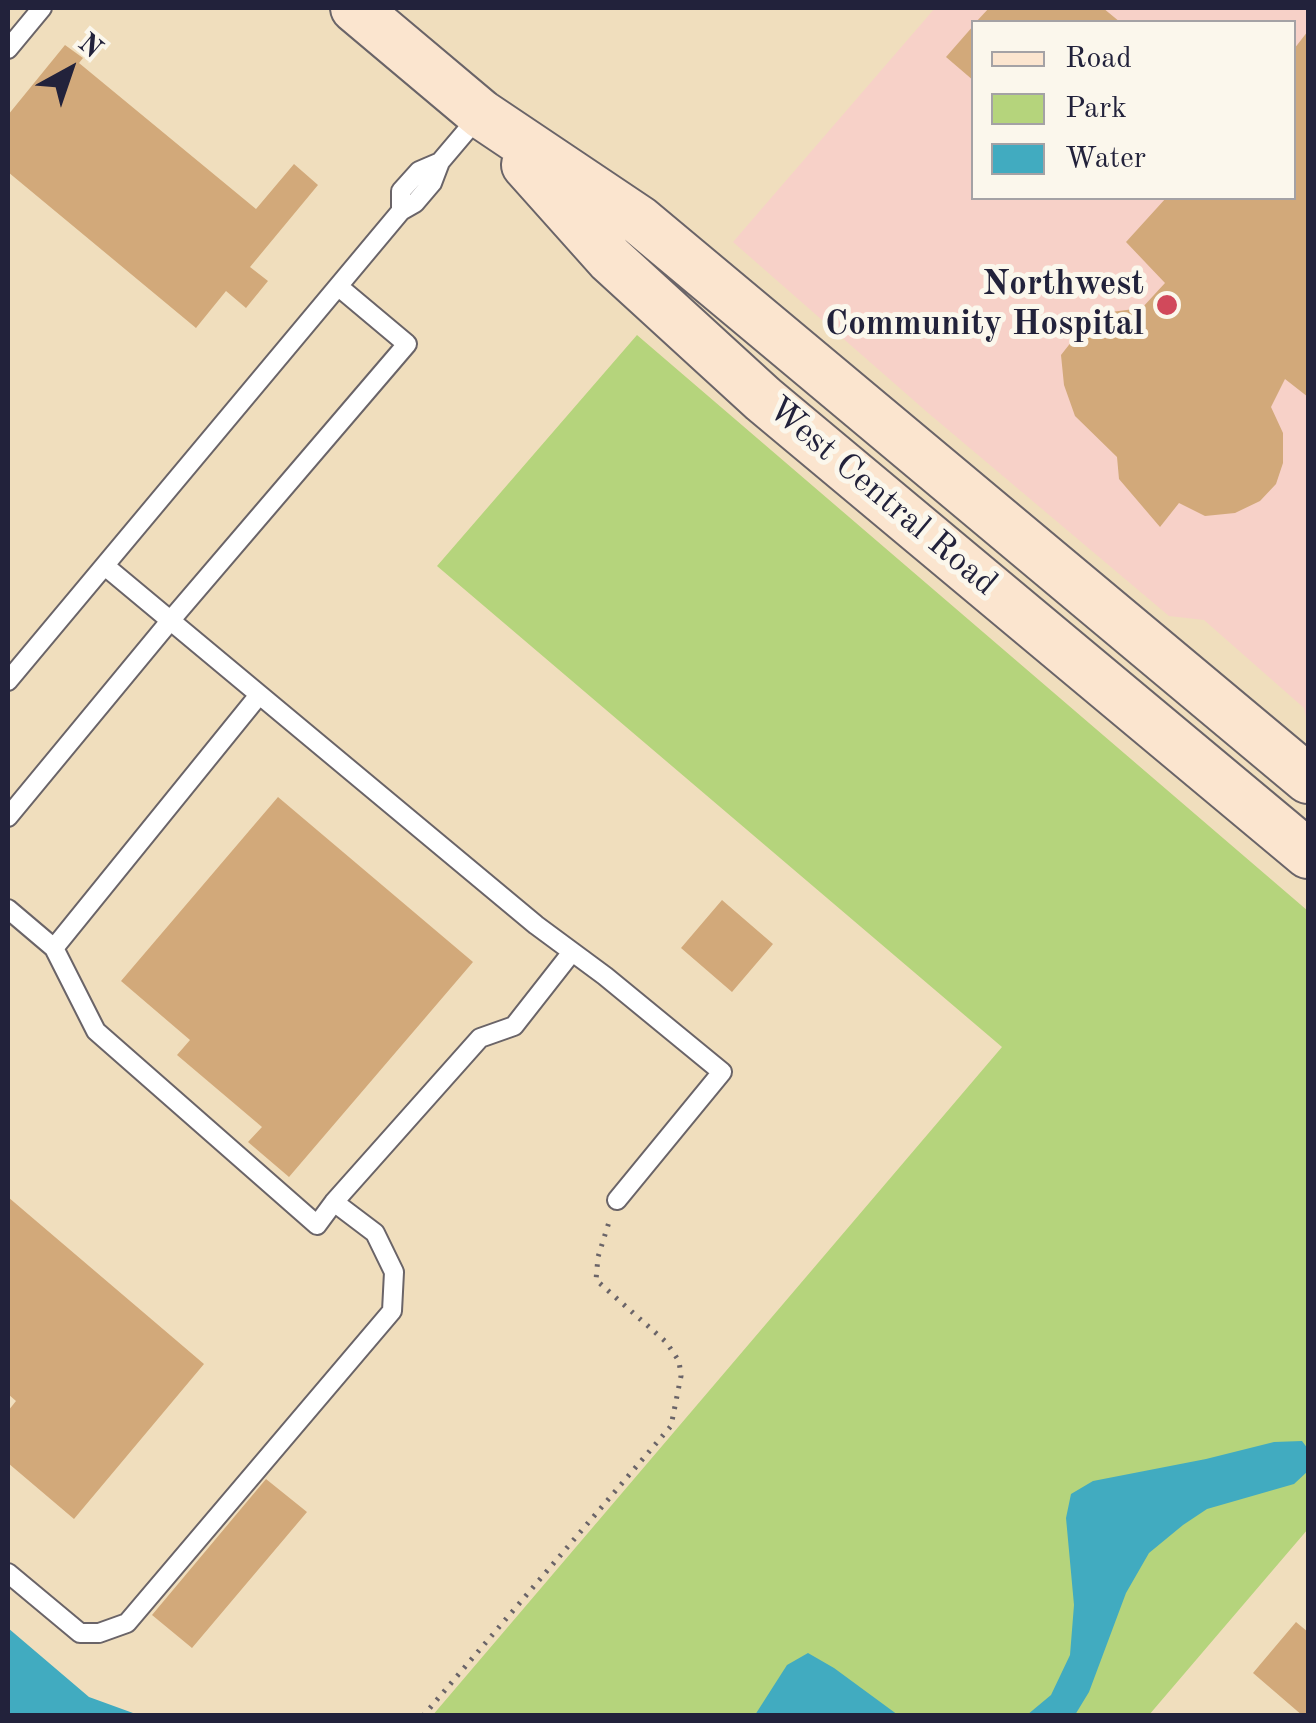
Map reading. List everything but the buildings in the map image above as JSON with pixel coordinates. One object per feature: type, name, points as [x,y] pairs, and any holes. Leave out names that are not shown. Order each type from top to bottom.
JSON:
[{"type":"main road","name":"West Central Road","points":[[356,8],[480,114],[639,220],[1308,780]]},
{"type":"main road","name":"West Central Road","points":[[480,114],[610,258],[763,399],[1308,854]]},
{"type":"lane","points":[[8,49],[42,8]]},
{"type":"lane","points":[[8,681],[400,212],[416,204],[432,183],[440,162],[480,114]]},
{"type":"lane","points":[[8,817],[407,344],[340,286]]},
{"type":"lane","points":[[105,566],[536,925],[722,1072],[617,1200]]},
{"type":"lane","points":[[54,948],[259,694]]},
{"type":"lane","points":[[8,909],[54,948],[96,1031],[317,1224],[480,1038],[514,1026],[572,952]]},
{"type":"lane","points":[[8,1572],[80,1633],[99,1634],[127,1622],[392,1311],[394,1272],[375,1233],[334,1202]]},
{"type":"path","points":[[423,1716],[671,1426],[681,1376],[680,1361],[666,1342],[596,1280],[598,1256],[617,1200]]},
{"type":"shaded area","name":"Northwest Community Hospital","points":[[935,8],[1308,8],[1308,727],[1304,708],[1204,620],[1169,616],[733,242]]},
{"type":"green space","points":[[637,335],[1308,911],[1308,1529],[1149,1715],[432,1716],[1002,1047],[437,566]]},
{"type":"water","points":[[1302,1441],[1308,1449],[1308,1471],[1294,1484],[1207,1509],[1149,1553],[1126,1593],[1089,1692],[1075,1715],[1027,1715],[1051,1695],[1070,1655],[1074,1605],[1066,1518],[1071,1494],[1093,1481],[1274,1442]]},
{"type":"water","points":[[8,1628],[89,1697],[133,1713],[194,1715],[8,1715]]},
{"type":"water","points":[[808,1653],[898,1715],[755,1715],[787,1665]]},
{"type":"place","name":"Northwest Community Hospital","points":[[1167,305]]}]
